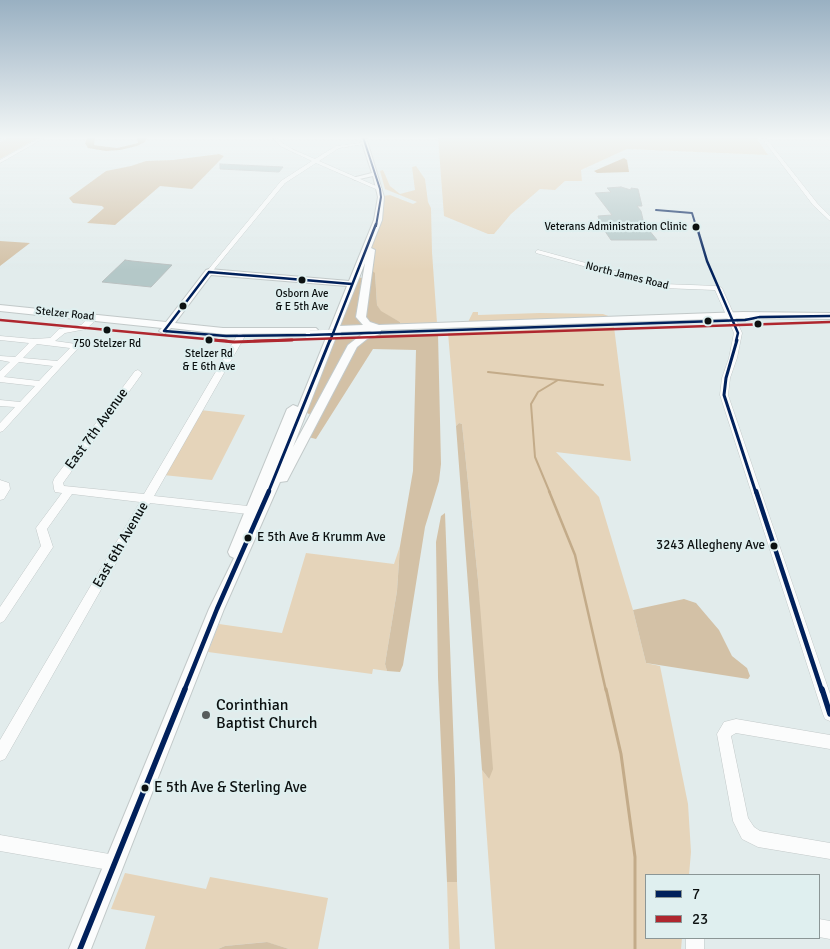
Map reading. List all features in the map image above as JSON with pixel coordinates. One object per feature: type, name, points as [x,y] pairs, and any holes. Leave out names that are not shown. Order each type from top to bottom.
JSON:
[{"type":"main road","points":[[80,949],[217,609],[238,564],[256,511],[348,283],[372,217],[377,187],[374,181]]},
{"type":"main road","points":[[375,181],[380,207],[361,317],[369,326],[383,330]]},
{"type":"main road","points":[[348,283],[376,223]]},
{"type":"main road","points":[[212,272],[348,283]]},
{"type":"main road","points":[[169,329],[180,310],[212,272]]},
{"type":"main road","points":[[169,329],[212,272]]},
{"type":"main road","name":"Stelzer Road","points":[[0,308],[241,336],[311,332]]},
{"type":"main road","points":[[150,325],[165,322],[180,310]]},
{"type":"main road","name":"Stelzer Road","points":[[0,314],[150,325],[169,329],[244,332],[338,332],[730,318]]},
{"type":"main road","points":[[730,318],[750,320],[760,316],[830,316]]},
{"type":"main road","points":[[256,511],[282,480],[353,345],[364,337],[383,330]]},
{"type":"street","points":[[212,272],[279,185],[284,181]]},
{"type":"street","points":[[362,181],[377,187]]},
{"type":"street","points":[[797,181],[815,204],[830,219]]},
{"type":"street","points":[[815,204],[816,209],[830,228]]},
{"type":"street","name":"North James Road","points":[[538,252],[663,286],[718,288],[730,318]]},
{"type":"street","points":[[730,318],[738,333],[726,378],[724,395],[830,714]]},
{"type":"street","points":[[0,378],[35,342],[52,340],[62,331],[78,329],[92,320]]},
{"type":"street","name":"East 6th Avenue","points":[[0,754],[241,336]]},
{"type":"street","points":[[0,338],[76,346],[0,429]]},
{"type":"street","points":[[0,358],[59,364]]},
{"type":"street","name":"East 7th Avenue","points":[[70,490],[59,488],[58,482],[138,373]]},
{"type":"street","points":[[0,378],[42,384]]},
{"type":"street","points":[[0,403],[21,405]]},
{"type":"street","points":[[0,484],[5,486],[5,489],[0,496]]},
{"type":"street","points":[[0,617],[47,547],[41,528],[70,490],[256,511]]},
{"type":"street","points":[[830,742],[736,726],[729,727],[724,734],[741,821],[748,833],[758,839],[830,851]]},
{"type":"street","points":[[0,843],[115,863]]},
{"type":"shaded area","points":[[92,181],[199,181],[192,189],[160,186],[115,225],[87,223],[104,208],[102,206],[73,203],[69,198]]},
{"type":"shaded area","points":[[383,181],[388,181],[390,186],[400,194],[415,190],[414,181],[425,181],[428,202],[431,208],[437,323],[400,325],[400,322],[381,312],[377,305],[375,273],[365,299],[372,247],[383,196],[390,195],[413,204],[417,202],[385,189]]},
{"type":"shaded area","points":[[441,181],[565,181],[555,190],[540,189],[511,214],[494,234],[488,234],[444,216]]},
{"type":"shaded area","points":[[0,241],[30,243],[0,266]]},
{"type":"shaded area","points":[[371,270],[375,273],[377,305],[381,311],[400,322],[400,325],[378,325],[366,320],[365,311]]},
{"type":"shaded area","points":[[357,277],[362,278],[356,317],[362,325],[339,327]]},
{"type":"shaded area","points":[[473,312],[478,312],[478,315],[540,313],[603,314],[611,317],[468,322]]},
{"type":"shaded area","points":[[614,327],[631,461],[556,452],[599,497],[633,610],[646,663],[660,666],[688,804],[691,852],[689,874],[645,874],[645,939],[682,939],[681,949],[495,949],[482,770],[489,779],[478,580],[462,424],[459,423],[456,426],[448,333]]},
{"type":"shaded area","points":[[438,334],[441,464],[439,481],[425,527],[403,665],[400,672],[387,671],[385,664],[397,591],[400,546],[413,471],[416,350],[373,349],[316,439],[308,437],[356,347],[368,338],[378,335]]},
{"type":"shaded area","points":[[334,337],[356,337],[346,350],[312,413],[309,414],[305,412]]},
{"type":"shaded area","points":[[200,410],[245,415],[212,480],[163,475]]},
{"type":"shaded area","points":[[459,423],[462,424],[478,580],[493,769],[489,779],[482,770],[456,426]]},
{"type":"shaded area","points":[[445,513],[457,882],[447,882],[438,677],[436,542],[441,516]]},
{"type":"shaded area","points":[[400,546],[397,591],[385,664],[387,671],[373,669],[372,674],[208,652],[219,624],[282,633],[306,553],[394,564]]},
{"type":"shaded area","points":[[684,599],[696,603],[719,630],[732,656],[747,668],[750,676],[748,679],[646,663],[633,610]]},
{"type":"shaded area","points":[[125,873],[206,889],[210,877],[328,898],[318,949],[289,949],[266,942],[225,946],[218,949],[145,949],[155,916],[111,909]]},
{"type":"shaded area","points":[[447,882],[457,882],[460,949],[449,949]]},
{"type":"shaded area","points":[[267,942],[289,949],[218,949],[225,946]]},
{"type":"building","points":[[621,187],[631,190],[631,188],[638,189],[642,206],[637,206],[641,211],[644,224],[657,240],[611,240],[600,224],[598,216],[612,215],[595,193],[611,192],[607,188]]},
{"type":"building","points":[[125,260],[172,265],[151,287],[102,282]]},
{"type":"waterway","points":[[488,372],[603,385]]},
{"type":"waterway","points":[[550,493],[535,457],[531,404],[538,392],[558,380]]},
{"type":"waterway","points":[[549,491],[575,555],[606,691]]},
{"type":"waterway","points":[[606,689],[621,754],[635,857],[635,949]]},
{"type":"transit line","name":"7","points":[[80,949],[217,609],[277,473],[378,220],[381,197],[377,181]]},
{"type":"transit line","name":"7","points":[[656,210],[692,213],[707,261],[738,333],[733,358],[726,378],[724,395],[830,714]]},
{"type":"transit line","name":"7","points":[[209,272],[352,284]]},
{"type":"transit line","name":"7","points":[[164,331],[209,272]]},
{"type":"transit line","name":"7","points":[[164,331],[226,336],[310,335],[745,320],[760,317],[830,316]]},
{"type":"transit line","name":"23","points":[[0,320],[234,342],[830,322]]},
{"type":"place","name":"Veterans Administration Clinic","points":[[696,227]]},
{"type":"place","name":"Osborn Ave & E 5th Ave","points":[[302,280]]},
{"type":"place","name":"750 Stelzer Rd","points":[[107,330]]},
{"type":"place","name":"Stelzer Rd & E 6th Ave","points":[[209,340]]},
{"type":"place","name":"E 5th Ave & Krumm Ave","points":[[248,538]]},
{"type":"place","name":"3243 Allegheny Ave","points":[[774,546]]},
{"type":"place","name":"Corinthian Baptist Church","points":[[206,715]]},
{"type":"place","name":"E 5th Ave & Sterling Ave","points":[[145,788]]}]
